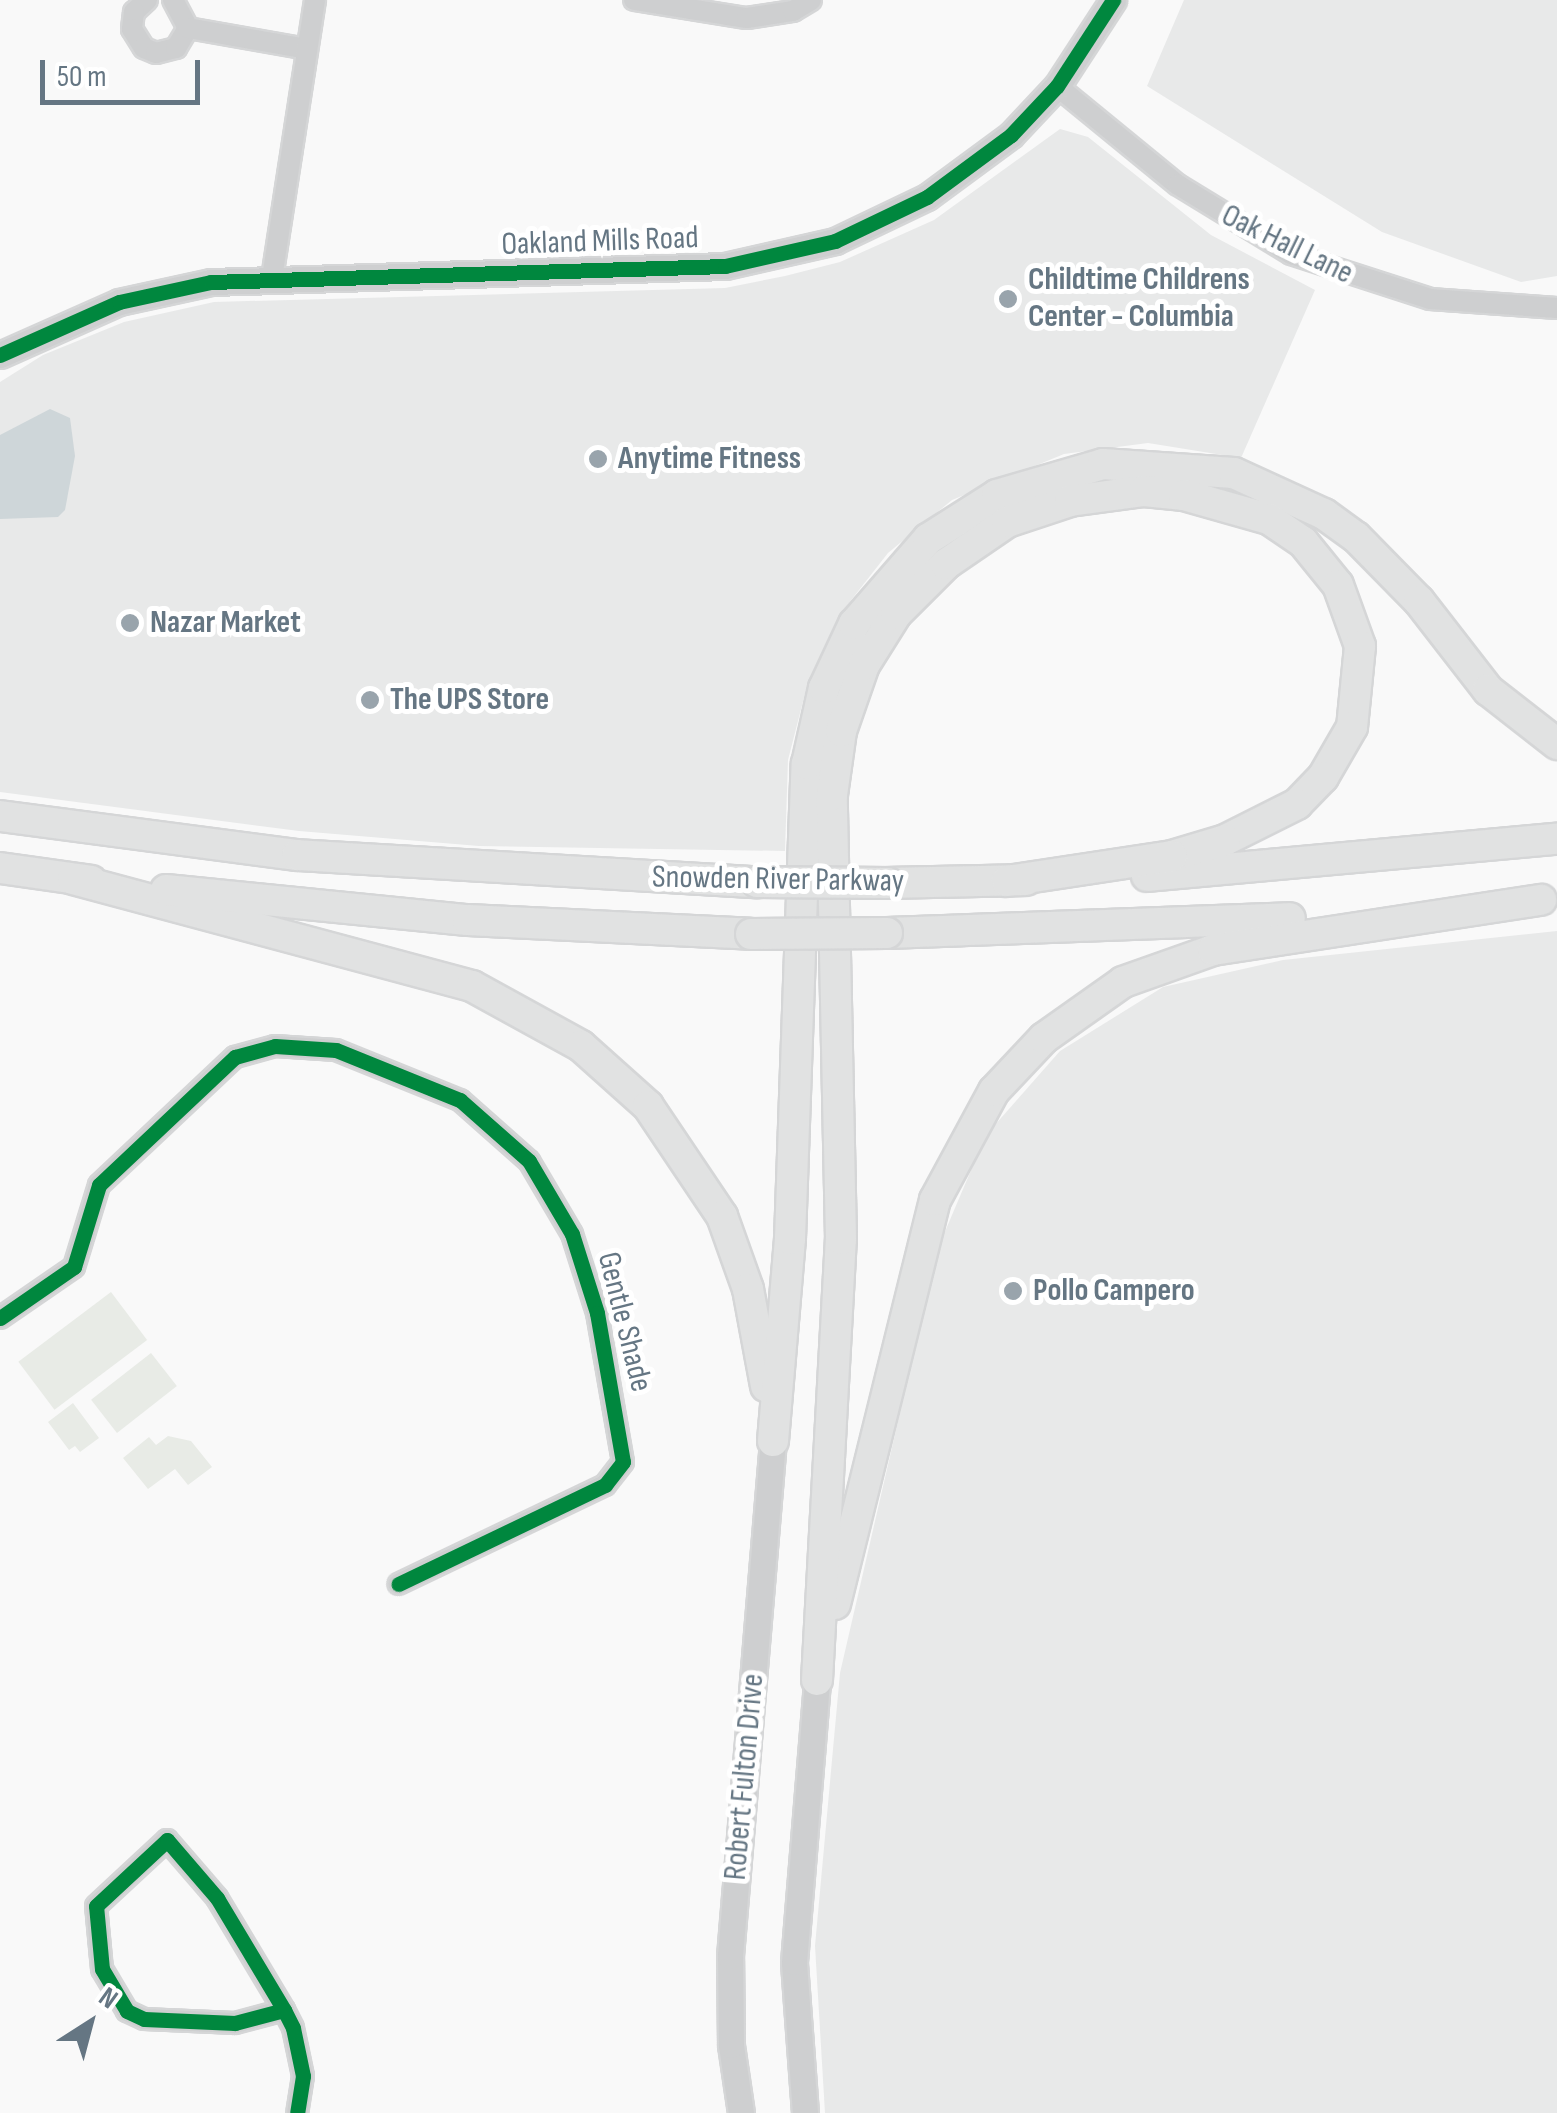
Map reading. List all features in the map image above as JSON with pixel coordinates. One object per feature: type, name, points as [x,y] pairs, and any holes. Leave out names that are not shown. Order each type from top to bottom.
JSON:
[{"type":"main road","points":[[773,1441],[790,1238],[806,764],[824,688],[854,624],[914,552],[960,514],[1068,471],[1144,462],[1234,474],[1324,514],[1356,537],[1419,601],[1488,690],[1557,744]]},
{"type":"main road","points":[[817,1680],[840,1240],[832,795],[841,731],[864,665],[896,614],[946,564],[1007,522],[1070,501],[1144,491],[1184,495],[1269,518],[1303,542],[1338,586],[1360,646],[1352,726],[1323,778],[1297,804],[1225,840],[1172,856],[1007,881]]},
{"type":"main road","name":"Snowden River Parkway","points":[[0,816],[316,857],[757,882],[1007,881],[1346,862],[1557,839]]},
{"type":"main road","name":"Snowden River Parkway","points":[[0,868],[468,920],[751,934],[1157,926],[1549,899]]},
{"type":"main road","points":[[73,879],[472,986],[581,1046],[648,1106],[722,1216],[759,1336],[773,1441]]},
{"type":"main road","points":[[817,1680],[936,1200],[970,1128],[1018,1064],[1078,1010],[1160,966],[1269,938],[1549,899]]},
{"type":"street","points":[[147,0],[132,22],[144,48],[176,48],[188,28],[184,10],[173,0]]},
{"type":"street","points":[[272,278],[314,0]]},
{"type":"street","points":[[634,0],[746,18],[793,11],[811,0]]},
{"type":"street","name":"Oakland Mills Road","points":[[0,355],[72,318],[162,289],[272,278],[686,268],[782,256],[881,223],[927,198],[984,158],[1058,86],[1113,0]]},
{"type":"street","points":[[188,28],[307,49]]},
{"type":"street","name":"Oak Hall Lane","points":[[1058,86],[1178,186],[1291,254],[1430,299],[1557,308]]},
{"type":"street","name":"Gentle Shade","points":[[0,1318],[74,1267],[99,1186],[235,1058],[275,1046],[336,1050],[460,1100],[529,1161],[572,1234],[597,1312],[623,1462],[606,1485],[398,1584]]},
{"type":"street","name":"Robert Fulton Drive","points":[[741,2113],[731,2045],[730,1956],[773,1441]]},
{"type":"street","name":"Robert Fulton Drive","points":[[805,2113],[794,1962],[817,1680]]},
{"type":"street","points":[[284,2010],[235,2023],[144,2019],[126,2011],[102,1968],[96,1906],[167,1840],[217,1898],[284,2010],[302,2050],[297,2113]]},
{"type":"shaded area","points":[[1184,0],[1557,0],[1557,276],[1521,282],[1382,232],[1147,86]]},
{"type":"shaded area","points":[[1060,129],[1088,137],[1211,235],[1315,290],[1241,458],[1148,443],[1064,454],[952,500],[888,553],[841,613],[808,682],[788,760],[785,851],[479,846],[299,831],[0,792],[0,382],[43,355],[124,322],[214,302],[725,288],[785,276],[840,262],[934,220]]},
{"type":"shaded area","points":[[50,409],[70,418],[75,456],[65,510],[58,517],[0,519],[0,435]]},
{"type":"shaded area","points":[[1557,931],[1557,2113],[825,2113],[815,1946],[840,1673],[938,1248],[986,1135],[1060,1051],[1163,987],[1283,960]]},
{"type":"shaded area","points":[[111,1292],[147,1340],[54,1410],[18,1362]]},
{"type":"shaded area","points":[[151,1353],[177,1386],[117,1433],[91,1400]]},
{"type":"shaded area","points":[[73,1403],[99,1438],[80,1452],[75,1446],[69,1450],[48,1422]]},
{"type":"shaded area","points":[[168,1436],[191,1441],[212,1467],[188,1485],[175,1469],[148,1489],[123,1458],[149,1437],[156,1445]]},
{"type":"cycle path","points":[[0,355],[119,302],[211,282],[725,266],[835,241],[927,197],[1011,135],[1057,86],[1113,0]]},
{"type":"cycle path","points":[[0,1318],[74,1267],[99,1185],[235,1057],[275,1046],[336,1050],[460,1100],[529,1161],[572,1234],[597,1313],[623,1462],[605,1485],[398,1584]]},
{"type":"cycle path","points":[[284,2010],[235,2023],[144,2019],[127,2011],[102,1969],[96,1906],[167,1840],[217,1898],[284,2010],[293,2028],[303,2076],[297,2113]]},
{"type":"place","name":"Childtime Childrens Center - Columbia","points":[[1008,299]]},
{"type":"place","name":"Anytime Fitness","points":[[598,459]]},
{"type":"place","name":"Nazar Market","points":[[130,623]]},
{"type":"place","name":"The UPS Store","points":[[370,700]]},
{"type":"place","name":"Pollo Campero","points":[[1013,1291]]}]
